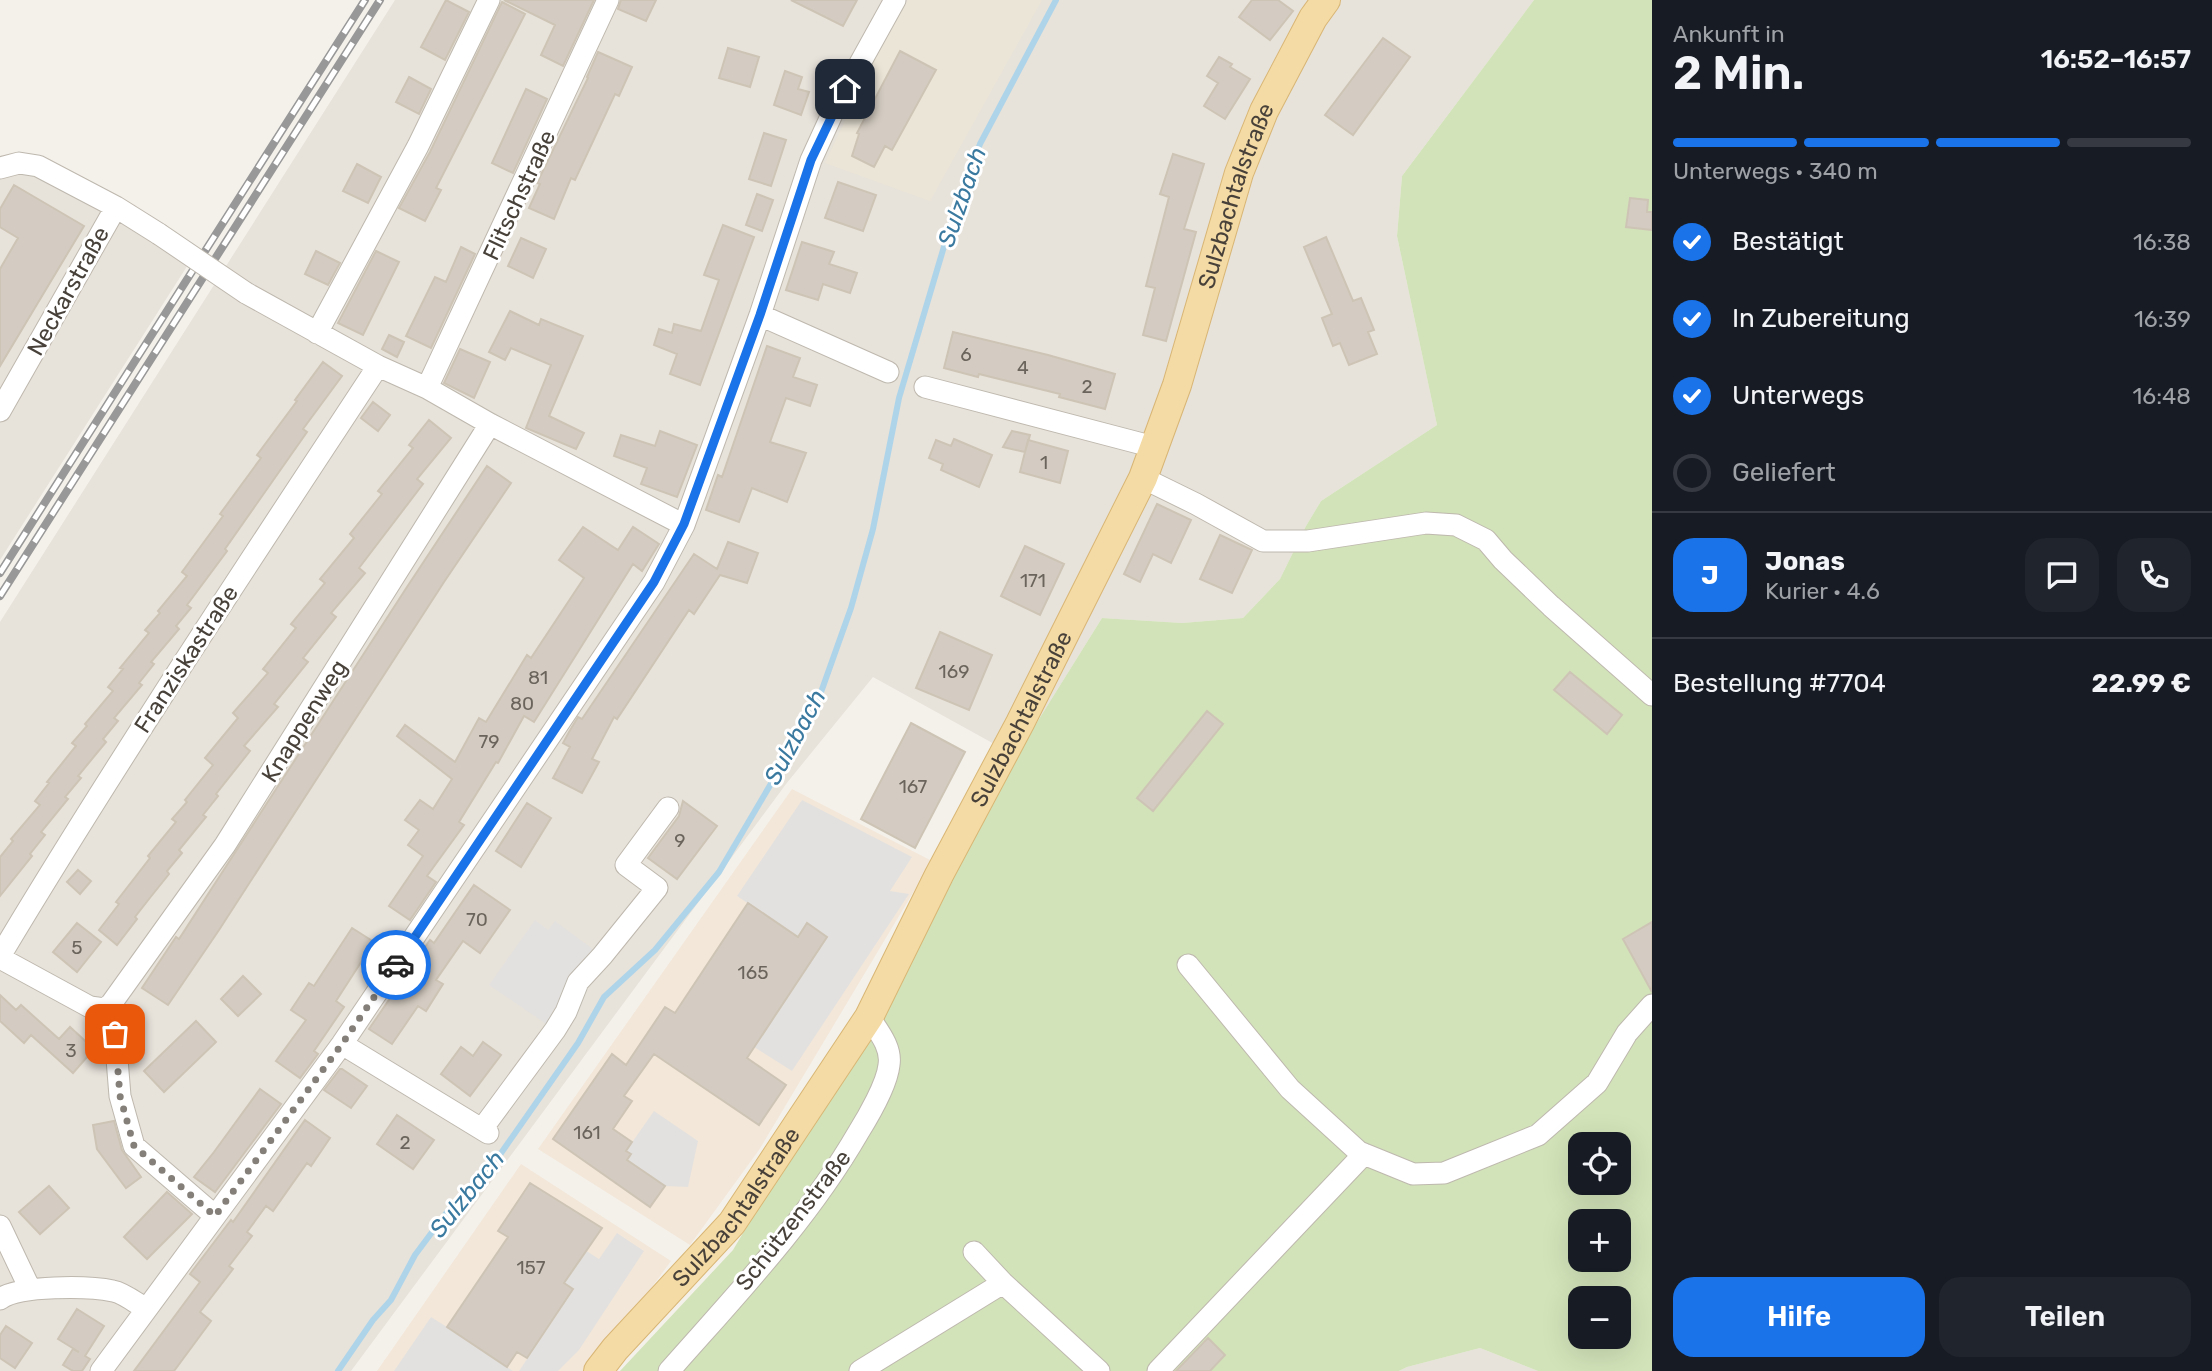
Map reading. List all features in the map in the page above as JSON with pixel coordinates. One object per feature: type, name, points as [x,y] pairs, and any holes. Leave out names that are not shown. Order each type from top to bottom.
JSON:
[{"type":"main road","name":"Sulzbachtalstraße","points":[[598,1371],[615,1349],[732,1223],[869,1017],[1143,478],[1177,385],[1239,173],[1264,111],[1325,0]]},
{"type":"street","points":[[317,333],[418,146],[489,0]]},
{"type":"street","name":"Flitschstraße","points":[[427,388],[608,0]]},
{"type":"street","points":[[101,1371],[342,1044],[654,582],[684,524],[760,315],[811,160],[833,112],[895,0]]},
{"type":"street","points":[[0,168],[19,163],[38,166],[116,207],[246,293],[317,333],[684,524]]},
{"type":"street","name":"Neckarstraße","points":[[0,411],[116,207]]},
{"type":"street","points":[[760,315],[888,372]]},
{"type":"street","name":"Franziskastraße","points":[[104,1009],[90,1007],[0,957],[167,686],[378,366]]},
{"type":"street","points":[[925,387],[1154,447]]},
{"type":"street","name":"Knappenweg","points":[[104,1009],[111,1004],[225,845],[490,424]]},
{"type":"street","points":[[1143,478],[1263,541],[1308,541],[1426,523],[1456,525],[1486,540],[1550,606],[1652,695]]},
{"type":"street","points":[[342,1044],[485,1131],[555,1030],[566,1012],[578,982],[657,888],[626,865],[668,808]]},
{"type":"street","points":[[1188,965],[1290,1089],[1364,1154],[1413,1174],[1444,1173],[1538,1135],[1597,1083],[1627,1032],[1652,1005]]},
{"type":"street","name":"Schützenstraße","points":[[668,1371],[785,1239],[837,1170],[873,1108],[889,1065],[888,1049],[869,1017]]},
{"type":"street","points":[[115,1034],[120,1096],[134,1146],[215,1216]]},
{"type":"street","points":[[1158,1371],[1364,1154]]},
{"type":"street","points":[[0,1226],[30,1289]]},
{"type":"street","points":[[974,1252],[1003,1283],[1099,1371]]},
{"type":"street","points":[[860,1371],[1003,1283]]},
{"type":"street","points":[[0,1299],[5,1295],[30,1289],[114,1291],[146,1309]]},
{"type":"shaded area","points":[[395,0],[1534,0],[1402,176],[1397,236],[1437,425],[1321,501],[1280,579],[1243,618],[1182,623],[1102,618],[1016,756],[873,677],[786,784],[351,1371],[0,1371],[0,622]]},
{"type":"shaded area","points":[[908,0],[1042,0],[930,201],[825,163],[871,66]]},
{"type":"shaded area","points":[[23,168],[198,249],[0,560],[0,179]]},
{"type":"shaded area","points":[[792,789],[932,861],[759,1150],[690,1245],[538,1149]]},
{"type":"shaded area","points":[[802,800],[912,857],[890,891],[909,894],[792,1071],[754,1047],[827,937],[807,923],[798,937],[737,896]]},
{"type":"shaded area","points":[[535,920],[548,930],[555,921],[602,956],[555,1030],[489,985]]},
{"type":"shaded area","points":[[654,1111],[698,1141],[688,1187],[665,1186],[627,1160],[631,1154],[626,1151]]},
{"type":"shaded area","points":[[521,1164],[671,1261],[591,1371],[377,1371]]},
{"type":"shaded area","points":[[617,1233],[644,1251],[579,1350],[558,1371],[519,1371],[573,1290],[564,1283],[585,1250],[599,1259]]},
{"type":"shaded area","points":[[431,1317],[447,1327],[513,1371],[394,1371]]},
{"type":"shaded area","points":[[1480,1348],[1538,1371],[1399,1371],[1407,1367]]},
{"type":"green space","points":[[1534,0],[1652,0],[1652,1371],[1538,1371],[1480,1348],[1399,1371],[620,1371],[733,1250],[917,939],[1016,756],[1102,618],[1182,623],[1243,618],[1280,579],[1321,501],[1437,425],[1397,236],[1402,176]]},
{"type":"building","points":[[446,0],[469,12],[445,60],[421,47]]},
{"type":"building","points":[[504,0],[594,0],[563,66],[541,55],[555,25]]},
{"type":"building","points":[[621,0],[656,0],[646,21],[618,9]]},
{"type":"building","points":[[791,0],[857,0],[843,26]]},
{"type":"building","points":[[1252,0],[1278,0],[1293,11],[1270,40],[1239,17]]},
{"type":"building","points":[[502,2],[525,14],[436,188],[441,190],[425,221],[399,208],[430,152]]},
{"type":"building","points":[[1383,38],[1410,57],[1353,135],[1325,115]]},
{"type":"building","points":[[728,48],[759,57],[750,87],[719,78]]},
{"type":"building","points":[[900,51],[936,70],[892,150],[885,146],[874,167],[852,156],[859,134],[857,133]]},
{"type":"building","points":[[598,52],[632,67],[619,96],[615,94],[575,180],[571,178],[554,219],[529,208],[540,184],[537,183]]},
{"type":"building","points":[[1219,57],[1250,79],[1225,119],[1204,106],[1218,83],[1207,76]]},
{"type":"building","points":[[785,71],[802,77],[798,89],[809,92],[801,115],[774,105]]},
{"type":"building","points":[[409,77],[431,89],[419,114],[396,102]]},
{"type":"building","points":[[526,89],[547,99],[513,173],[492,163]]},
{"type":"building","points":[[764,133],[786,140],[771,186],[749,179]]},
{"type":"building","points":[[1173,154],[1204,164],[1184,229],[1196,232],[1166,341],[1143,335],[1155,288],[1146,286],[1169,197],[1160,194]]},
{"type":"building","points":[[357,164],[381,177],[368,203],[343,191]]},
{"type":"building","points":[[838,182],[876,195],[863,231],[825,218]]},
{"type":"building","points":[[14,185],[84,226],[0,366],[0,269],[18,238],[0,227],[0,209]]},
{"type":"building","points":[[757,194],[773,200],[762,231],[746,225]]},
{"type":"building","points":[[1630,198],[1648,200],[1647,212],[1652,212],[1652,230],[1626,227]]},
{"type":"building","points":[[723,225],[754,237],[700,385],[670,374],[677,354],[654,345],[659,329],[672,333],[674,324],[701,331],[719,280],[704,275]]},
{"type":"building","points":[[1326,237],[1353,301],[1361,298],[1374,330],[1368,332],[1377,354],[1349,365],[1340,343],[1333,346],[1322,318],[1332,314],[1304,247]]},
{"type":"building","points":[[521,238],[546,249],[533,278],[508,266]]},
{"type":"building","points":[[802,242],[834,252],[829,264],[857,273],[850,293],[823,284],[818,300],[786,290]]},
{"type":"building","points":[[461,247],[475,254],[431,348],[406,336],[435,277],[446,282]]},
{"type":"building","points":[[316,251],[340,263],[328,285],[305,274]]},
{"type":"building","points":[[376,251],[399,262],[363,335],[338,323]]},
{"type":"building","points":[[510,311],[539,325],[541,319],[583,336],[549,416],[584,433],[576,449],[526,428],[551,365],[511,348],[505,360],[489,352]]},
{"type":"building","points":[[953,332],[1115,374],[1105,409],[1059,397],[1060,394],[944,368]]},
{"type":"building","points":[[389,335],[404,342],[397,357],[382,349]]},
{"type":"building","points":[[767,346],[800,358],[793,377],[817,385],[810,406],[786,398],[770,442],[806,453],[787,502],[752,488],[739,522],[706,510],[718,475],[722,477]]},
{"type":"building","points":[[460,349],[490,362],[474,398],[444,383]]},
{"type":"building","points":[[323,362],[342,376],[303,429],[307,432],[225,549],[227,551],[187,605],[191,608],[176,626],[179,629],[151,662],[154,664],[139,683],[142,685],[114,718],[118,721],[103,739],[106,742],[78,776],[81,778],[65,797],[68,799],[41,832],[45,835],[30,854],[32,856],[0,896],[0,857],[13,841],[11,839],[40,805],[35,801],[49,783],[47,782],[76,746],[72,743],[87,726],[85,724],[113,691],[108,687],[123,669],[120,668],[149,633],[145,630],[160,613],[158,611],[187,576],[182,572],[261,458],[257,455]]},
{"type":"building","points":[[373,402],[390,415],[378,431],[361,418]]},
{"type":"building","points":[[429,420],[451,438],[417,479],[423,484],[359,568],[365,573],[331,613],[336,617],[303,658],[308,662],[274,704],[278,707],[244,746],[250,751],[216,794],[218,796],[203,815],[206,817],[179,850],[182,853],[167,871],[169,874],[117,945],[99,930],[119,904],[116,902],[150,858],[148,856],[176,822],[172,819],[187,802],[185,800],[213,765],[205,758],[238,718],[233,713],[268,673],[263,669],[296,628],[291,624],[325,583],[320,579],[354,538],[350,534],[382,494],[378,491],[413,448],[409,445]]},
{"type":"building","points":[[660,431],[697,445],[677,497],[641,484],[647,468],[614,456],[621,435],[655,446]]},
{"type":"building","points":[[1012,431],[1030,435],[1025,452],[1003,447]]},
{"type":"building","points":[[954,439],[992,455],[979,487],[941,470],[943,464],[929,458],[936,440],[951,446]]},
{"type":"building","points":[[1028,440],[1068,451],[1060,483],[1020,472]]},
{"type":"building","points":[[487,466],[511,483],[168,1005],[142,988],[176,937],[179,939]]},
{"type":"building","points":[[1157,504],[1191,520],[1171,563],[1153,554],[1140,582],[1124,574]]},
{"type":"building","points":[[583,527],[618,550],[633,527],[659,544],[642,571],[633,564],[534,722],[524,716],[498,763],[496,762],[459,822],[464,825],[427,876],[436,882],[410,920],[389,906],[423,856],[408,845],[419,830],[405,820],[420,800],[433,809],[452,779],[397,736],[405,725],[455,762],[479,718],[486,722],[527,655],[531,658],[584,578],[559,560]]},
{"type":"building","points":[[1220,535],[1252,550],[1232,593],[1200,579]]},
{"type":"building","points":[[728,542],[758,553],[747,583],[720,575],[694,614],[689,610],[617,719],[614,717],[592,759],[599,762],[582,793],[553,778],[570,747],[563,743],[578,717],[582,719],[694,554],[717,569]]},
{"type":"building","points":[[1025,546],[1064,564],[1040,615],[1001,596]]},
{"type":"building","points":[[940,632],[992,655],[969,710],[916,688]]},
{"type":"building","points":[[1570,672],[1622,715],[1607,734],[1554,690]]},
{"type":"building","points":[[1207,711],[1223,724],[1153,811],[1137,798]]},
{"type":"building","points":[[911,723],[965,752],[915,848],[861,819]]},
{"type":"building","points":[[683,801],[717,826],[677,879],[648,858],[679,816]]},
{"type":"building","points":[[527,803],[551,818],[521,867],[496,851]]},
{"type":"building","points":[[78,870],[91,881],[80,894],[67,882]]},
{"type":"building","points":[[474,885],[510,910],[480,953],[463,941],[436,980],[443,984],[426,1011],[418,1006],[392,1044],[369,1029],[430,940],[434,943]]},
{"type":"building","points":[[748,903],[798,937],[807,923],[827,937],[747,1058],[786,1085],[759,1125],[654,1054],[624,1096],[632,1101],[613,1129],[632,1142],[626,1151],[631,1154],[627,1160],[665,1186],[650,1207],[553,1139],[612,1054],[626,1065],[665,1007],[675,1013]]},
{"type":"building","points":[[1652,922],[1652,992],[1623,939]]},
{"type":"building","points":[[77,923],[101,942],[77,972],[53,952]]},
{"type":"building","points":[[352,928],[374,942],[336,1001],[344,1007],[314,1051],[318,1054],[300,1078],[276,1061],[306,1020],[291,1010],[309,983],[314,986]]},
{"type":"building","points":[[243,976],[261,994],[238,1016],[221,999]]},
{"type":"building","points":[[0,995],[16,1010],[21,1005],[59,1039],[70,1027],[94,1049],[73,1073],[31,1035],[24,1043],[0,1021]]},
{"type":"building","points":[[196,1021],[216,1042],[164,1092],[144,1071]]},
{"type":"building","points":[[483,1042],[501,1055],[470,1096],[441,1074],[461,1047],[473,1056]]},
{"type":"building","points":[[340,1069],[367,1086],[351,1108],[324,1090]]},
{"type":"building","points":[[260,1089],[281,1104],[215,1192],[194,1177]]},
{"type":"building","points":[[397,1115],[434,1140],[413,1169],[377,1144]]},
{"type":"building","points":[[305,1120],[330,1138],[311,1166],[307,1163],[273,1211],[266,1206],[247,1232],[252,1236],[229,1266],[233,1269],[200,1312],[211,1321],[174,1371],[134,1371],[200,1282],[190,1274],[231,1220],[233,1222]]},
{"type":"building","points":[[114,1121],[122,1150],[141,1177],[126,1188],[97,1149],[93,1125]]},
{"type":"building","points":[[530,1183],[602,1228],[564,1283],[573,1289],[527,1358],[517,1352],[507,1367],[447,1327],[508,1237],[498,1231]]},
{"type":"building","points":[[49,1186],[69,1208],[40,1234],[19,1212]]},
{"type":"building","points":[[167,1192],[192,1214],[147,1259],[124,1237]]},
{"type":"building","points":[[77,1309],[104,1326],[85,1356],[90,1359],[82,1371],[73,1371],[63,1365],[73,1349],[79,1352],[58,1339]]},
{"type":"building","points":[[6,1326],[32,1343],[15,1368],[0,1358],[0,1335]]},
{"type":"building","points":[[1208,1338],[1225,1355],[1210,1371],[1176,1371]]},
{"type":"waterway","name":"Sulzbach","points":[[338,1371],[373,1320],[391,1300],[415,1255],[453,1204],[499,1156],[578,1043],[604,997],[655,950],[719,872],[815,709],[851,608],[873,529],[899,398],[951,223],[980,144],[1056,0]]},
{"type":"railway","points":[[0,573],[365,0]]},
{"type":"railway","points":[[0,596],[380,0]]},
{"type":"way so far","points":[[115,1034],[120,1096],[134,1146],[215,1216],[342,1044],[396,965]]},
{"type":"route","points":[[396,965],[654,582],[673,548],[760,315],[811,160],[845,89]]}]
